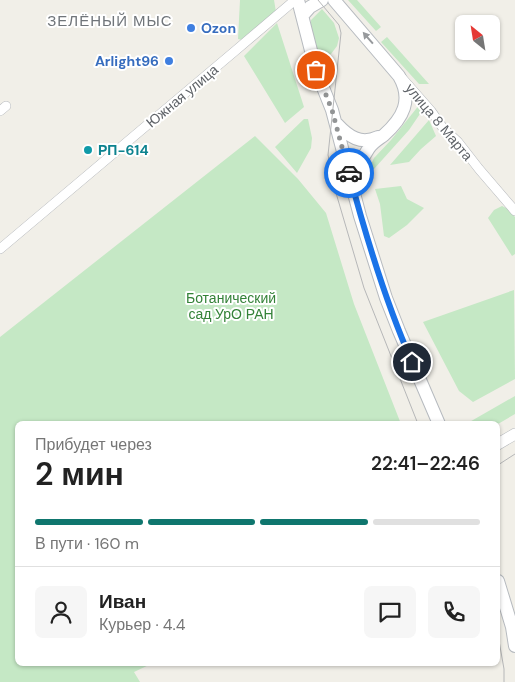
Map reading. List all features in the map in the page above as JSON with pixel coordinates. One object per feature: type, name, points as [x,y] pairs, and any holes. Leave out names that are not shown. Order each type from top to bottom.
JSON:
[{"type":"main road","name":"улица 8 Марта","points":[[296,0],[316,70],[332,110],[360,216],[386,298],[438,421]]},
{"type":"main road","points":[[302,16],[310,7],[322,0]]},
{"type":"main road","name":"улица 8 Марта","points":[[334,0],[400,76],[405,87],[405,104],[401,115],[370,146],[358,170],[357,186],[360,216]]},
{"type":"main road","points":[[335,121],[345,133],[363,140],[370,140],[385,133]]},
{"type":"main road","points":[[500,587],[512,626],[515,646]]},
{"type":"street","name":"Южная улица","points":[[0,248],[296,0]]},
{"type":"street","name":"улица 8 Марта","points":[[400,76],[443,128],[458,142],[515,212]]},
{"type":"street","points":[[401,115],[419,97]]},
{"type":"street","points":[[500,443],[515,434]]},
{"type":"green space","points":[[240,0],[274,0],[276,12],[242,40],[238,39]]},
{"type":"green space","points":[[348,0],[357,0],[381,27],[376,31]]},
{"type":"green space","points":[[322,9],[334,23],[339,38],[337,46],[331,54],[318,58],[310,29],[311,20]]},
{"type":"green space","points":[[277,23],[304,107],[285,123],[244,56]]},
{"type":"green space","points":[[387,37],[429,84],[419,84],[381,42]]},
{"type":"green space","points":[[420,104],[424,108],[409,130],[374,169],[369,169],[374,158]]},
{"type":"green space","points":[[304,119],[308,119],[312,138],[311,148],[297,173],[275,147]]},
{"type":"green space","points":[[429,120],[436,136],[409,162],[390,165]]},
{"type":"green space","name":"Ботанический сад УрО РАН","points":[[255,136],[298,179],[326,213],[354,304],[400,421],[15,421],[15,666],[147,666],[134,672],[140,682],[0,682],[0,337]]},
{"type":"green space","points":[[401,186],[407,199],[424,208],[407,225],[389,238],[384,236],[380,204],[375,189]]},
{"type":"green space","points":[[502,206],[508,209],[515,217],[515,254],[512,256],[488,218],[494,210]]},
{"type":"green space","points":[[514,290],[515,379],[473,402],[459,391],[423,322]]},
{"type":"green space","points":[[515,396],[515,414],[500,423],[500,421],[471,421]]},
{"type":"tram line","points":[[318,0],[339,25],[341,33],[328,155],[336,193],[364,288],[417,421]]},
{"type":"tram line","points":[[500,464],[515,454]]},
{"type":"tram line","points":[[500,646],[504,682]]},
{"type":"way so far","points":[[316,70],[332,110],[349,173]]},
{"type":"place","name":"Ozon","points":[[191,28]]},
{"type":"place","name":"Arlight96","points":[[169,61]]},
{"type":"place","name":"РП-614","points":[[88,150]]},
{"type":"district","name":"ЗЕЛЁНЫЙ МЫС","points":[[110,21]]},
{"type":"route","points":[[349,173],[360,216],[386,298],[412,362]]}]
